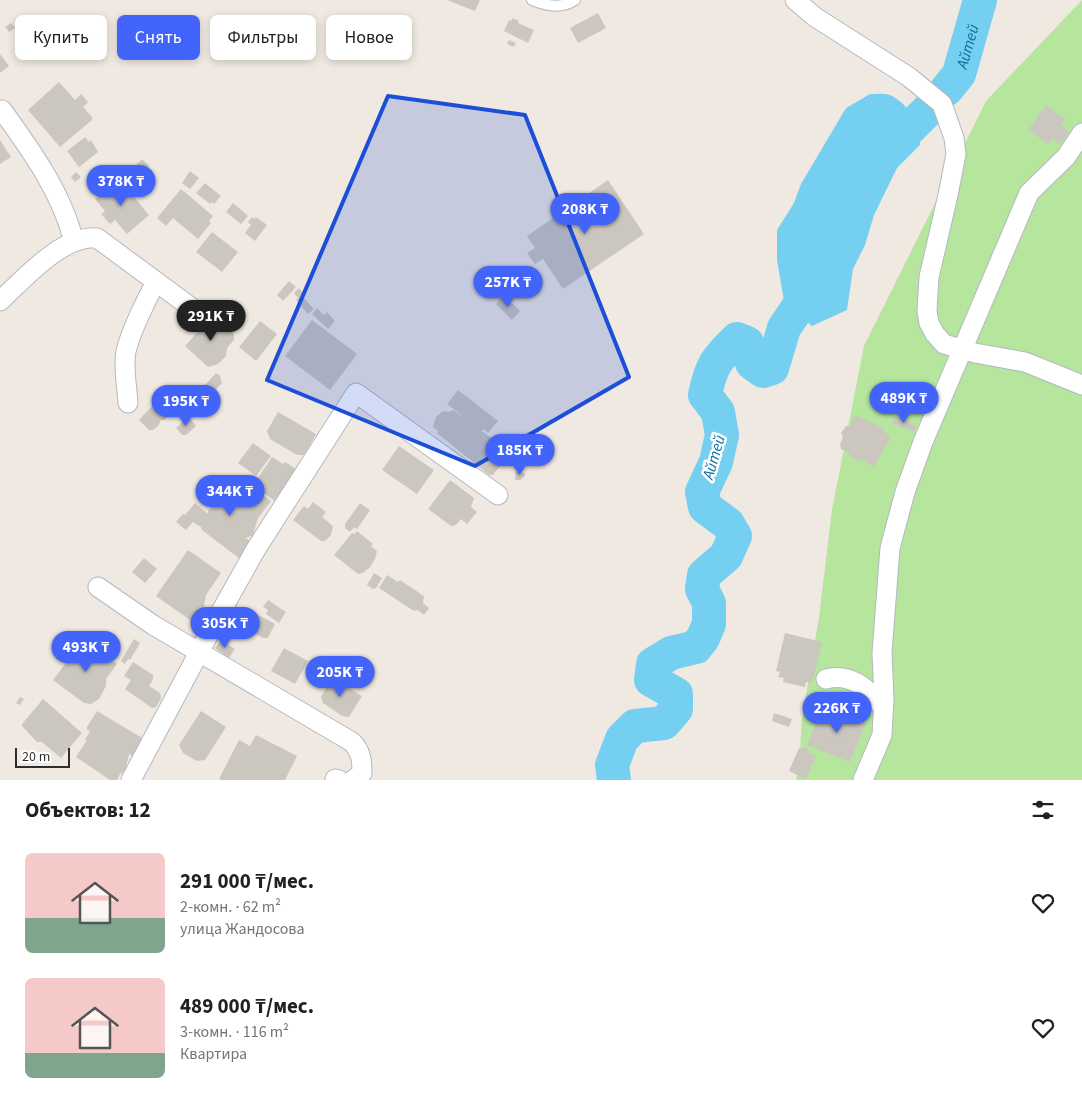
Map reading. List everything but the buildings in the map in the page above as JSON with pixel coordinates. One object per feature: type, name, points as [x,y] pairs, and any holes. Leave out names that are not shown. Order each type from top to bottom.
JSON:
[{"type":"street","points":[[795,0],[815,18],[909,77],[942,104],[954,138],[956,154],[929,277],[927,311],[929,322],[935,334],[944,344],[963,350],[1025,362],[1082,385]]},
{"type":"street","points":[[2,110],[29,147],[51,184],[69,221],[74,242]]},
{"type":"street","points":[[863,780],[882,735],[882,652],[890,548],[905,492],[923,442],[1030,193],[1066,157],[1082,133]]},
{"type":"street","points":[[0,301],[61,248],[88,238],[97,238],[200,314]]},
{"type":"street","points":[[128,403],[126,352],[141,313],[156,282]]},
{"type":"street","points":[[131,780],[256,549],[356,393],[498,494]]},
{"type":"street","points":[[98,587],[153,625],[352,742],[358,749],[362,773],[343,780]]},
{"type":"street","points":[[826,679],[834,677],[848,678],[873,695],[883,707]]},
{"type":"lane","points":[[532,0],[540,4],[558,6],[575,0]]},
{"type":"highlighted area","points":[[388,96],[525,115],[629,377],[475,466],[267,380]]},
{"type":"green space","points":[[1082,0],[1082,780],[796,780],[799,767],[802,719],[819,617],[832,510],[864,346],[986,101]]},
{"type":"water","points":[[870,94],[888,94],[903,104],[916,123],[920,145],[897,168],[874,215],[865,245],[853,269],[847,310],[812,326],[784,301],[777,260],[777,230],[794,203],[801,184],[846,108]]},
{"type":"waterway","name":"Айтей","points":[[947,89],[959,74],[980,0]]},
{"type":"waterway","name":"Айтей","points":[[882,156],[929,109]]},
{"type":"waterway","name":"Айтей","points":[[614,780],[612,765],[622,739],[635,726],[664,723],[676,709],[676,694],[651,680],[653,664],[671,653],[696,647],[703,638],[709,624],[709,603],[702,589],[704,575],[726,556],[735,536],[728,524],[705,507],[702,492],[716,462],[722,435],[718,412],[705,395],[712,370],[719,358],[737,339],[747,343],[752,363],[763,371],[772,368],[784,328],[807,294],[812,269]]}]
